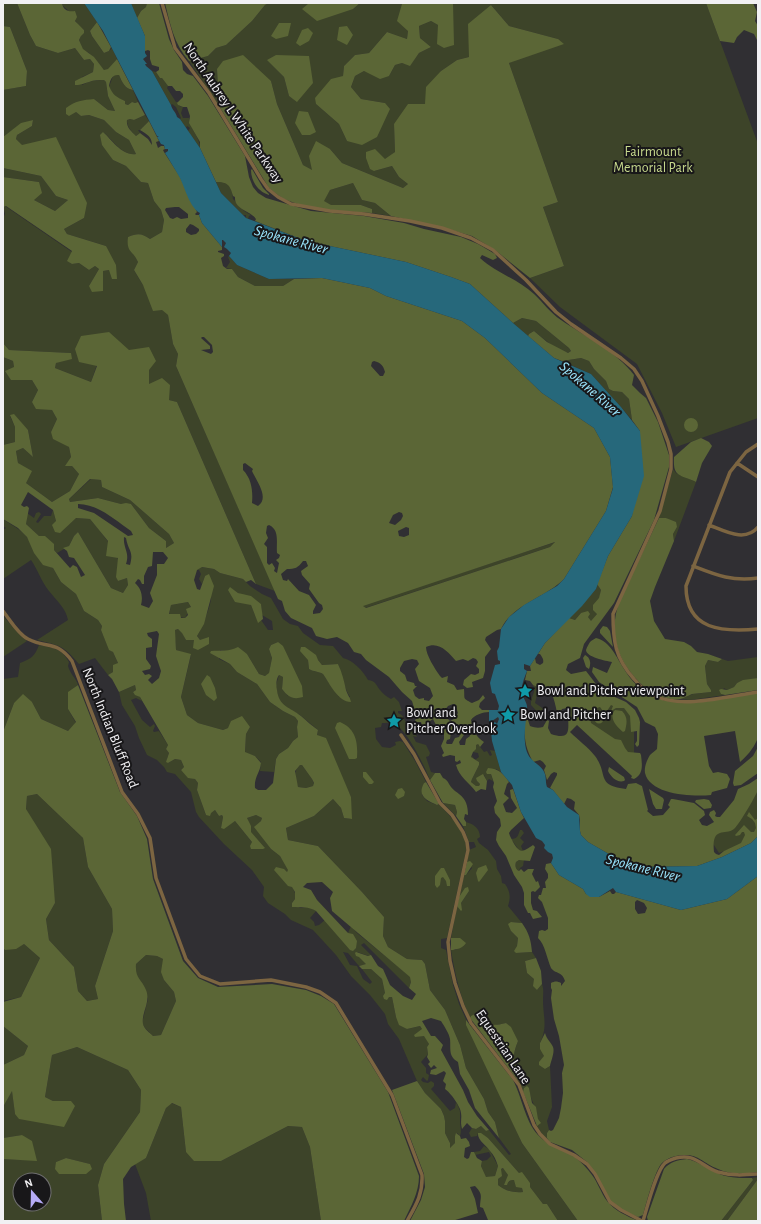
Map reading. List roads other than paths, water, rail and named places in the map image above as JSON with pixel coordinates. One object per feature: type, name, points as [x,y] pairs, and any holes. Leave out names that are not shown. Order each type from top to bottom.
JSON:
[{"type":"street","name":"North Aubrey L White Parkway","points":[[162,3],[175,48],[209,92],[261,179],[268,189],[278,197],[291,204],[308,208],[410,221],[442,228],[471,238],[493,250],[526,280],[556,312],[621,358],[634,369],[642,381],[668,442],[671,454],[671,469],[660,511],[613,614],[613,632],[616,651],[625,670],[638,684],[654,696],[672,701],[686,702],[758,692]]},
{"type":"street","points":[[758,444],[746,452],[737,463],[725,484],[686,586],[686,596],[689,608],[697,619],[709,626],[724,629],[758,629]]},
{"type":"street","points":[[737,463],[758,477]]},
{"type":"street","points":[[709,525],[744,536],[750,534],[758,527]]},
{"type":"street","points":[[693,566],[720,577],[730,579],[758,578]]},
{"type":"street","name":"North Indian Bluff Road","points":[[3,611],[28,639],[60,648],[72,661],[122,792],[138,814],[150,838],[156,878],[186,959],[200,976],[220,984],[271,980],[306,987],[320,992],[336,1003],[392,1094],[422,1175],[420,1197],[407,1221]]},
{"type":"street","name":"Equestrian Lane","points":[[401,735],[414,754],[440,803],[452,815],[463,832],[467,842],[468,850],[448,942],[450,961],[455,983],[468,1017],[519,1086],[534,1125],[540,1134],[550,1144],[574,1155],[587,1164],[595,1174],[610,1202],[621,1210],[643,1221]]},
{"type":"street","points":[[643,1221],[659,1172],[665,1163],[673,1159],[682,1157],[692,1158],[717,1172],[735,1176],[758,1174]]},
{"type":"water","name":"Spokane River","points":[[84,3],[131,3],[145,36],[145,53],[147,56],[143,59],[147,64],[145,64],[146,66],[152,71],[177,117],[180,119],[200,148],[221,193],[246,218],[306,241],[406,262],[470,284],[554,358],[591,374],[621,407],[640,431],[644,476],[632,516],[608,556],[596,589],[582,606],[545,643],[530,666],[524,664],[524,669],[527,671],[522,692],[527,707],[525,744],[527,753],[544,772],[547,787],[553,790],[567,807],[579,815],[581,835],[588,842],[621,861],[641,867],[697,866],[722,857],[751,843],[758,836],[758,876],[727,899],[681,910],[616,892],[613,888],[599,897],[590,897],[583,889],[559,875],[551,863],[553,858],[552,854],[544,848],[545,845],[542,841],[536,838],[521,812],[512,785],[501,772],[492,741],[491,732],[495,728],[493,723],[495,722],[497,724],[499,719],[498,717],[489,723],[489,710],[498,710],[499,706],[495,694],[492,693],[490,683],[495,665],[500,664],[497,651],[499,647],[501,629],[509,617],[524,605],[557,586],[564,579],[606,511],[613,488],[610,457],[594,428],[542,393],[485,338],[462,321],[386,296],[370,288],[322,278],[269,279],[237,265],[229,256],[231,253],[224,247],[226,243],[222,240],[222,247],[202,223],[199,215],[200,213],[193,207],[180,178],[165,153],[168,149],[165,149],[164,145],[161,144],[157,137],[159,136],[157,136],[103,31]]},
{"type":"place","name":"Bowl and Pitcher viewpoint","points":[[525,691]]},
{"type":"place","name":"Bowl and Pitcher","points":[[508,715]]},
{"type":"place","name":"Bowl and Pitcher Overlook","points":[[394,721]]},
{"type":"park label","name":"Fairmount Memorial Park","points":[[653,160]]}]
